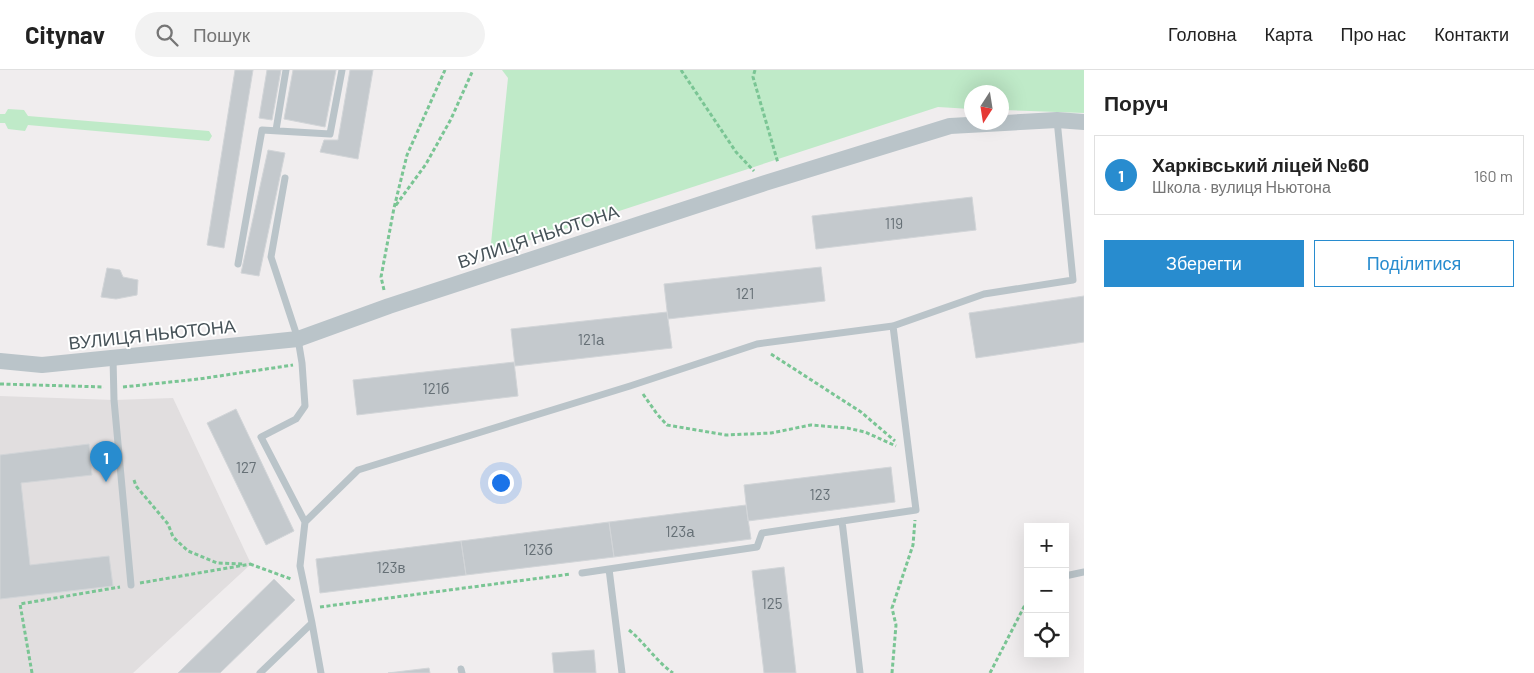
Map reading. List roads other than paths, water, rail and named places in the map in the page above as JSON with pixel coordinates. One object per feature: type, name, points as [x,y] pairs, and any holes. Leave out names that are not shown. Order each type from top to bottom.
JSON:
[{"type":"street","name":"ВУЛИЦЯ НЬЮТОНА","points":[[0,361],[42,365],[298,339],[388,306],[765,182],[950,126],[1057,120],[1084,122]]},
{"type":"lane","points":[[276,130],[286,70]]},
{"type":"lane","points":[[238,264],[262,130],[330,134],[342,70]]},
{"type":"lane","points":[[305,522],[358,470],[630,386],[757,344],[893,326],[984,294],[1073,280],[1057,120]]},
{"type":"lane","points":[[285,178],[271,257],[298,339],[305,406],[296,419],[261,437],[305,522],[300,566],[321,673]]},
{"type":"lane","points":[[582,573],[757,547],[762,533],[916,510],[893,326]]},
{"type":"lane","points":[[113,358],[131,585]]},
{"type":"lane","points":[[842,521],[860,673]]},
{"type":"lane","points":[[609,569],[622,673]]},
{"type":"lane","points":[[1069,575],[1084,572]]},
{"type":"lane","points":[[260,673],[312,623]]},
{"type":"place","name":"Харківський ліцей №60","points":[[106,482]]}]
